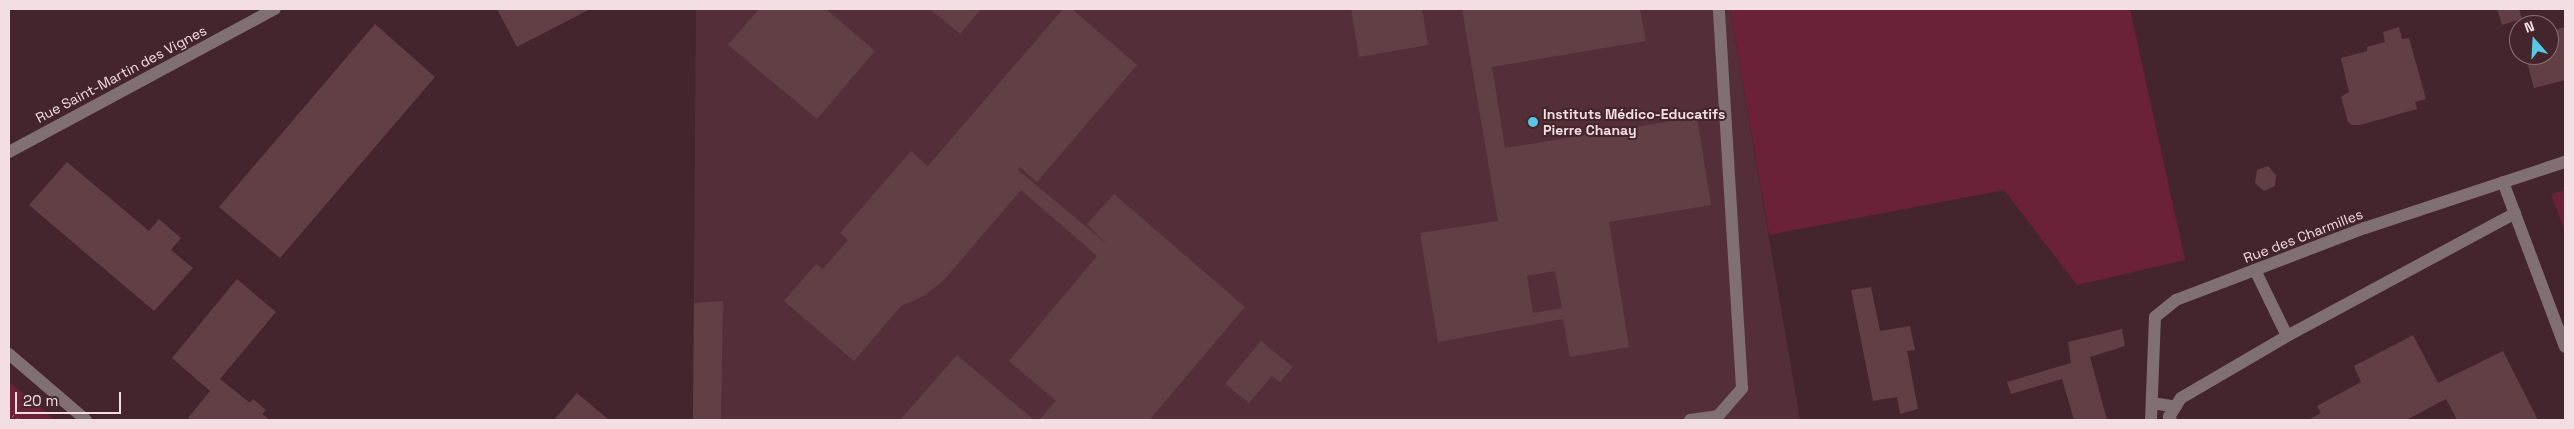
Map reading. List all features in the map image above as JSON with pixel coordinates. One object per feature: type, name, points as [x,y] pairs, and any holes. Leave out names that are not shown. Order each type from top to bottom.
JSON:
[{"type":"street","name":"Rue Saint-Martin des Vignes","points":[[9,152],[275,9]]},
{"type":"street","points":[[1690,420],[1718,416],[1742,388],[1719,9]]},
{"type":"street","name":"Rue des Charmilles","points":[[2151,420],[2155,317],[2176,300],[2365,228],[2565,162]]},
{"type":"street","points":[[2503,182],[2565,347]]},
{"type":"street","points":[[2170,420],[2169,417],[2181,398],[2287,336],[2515,212]]},
{"type":"street","points":[[2255,270],[2287,336]]},
{"type":"street","points":[[9,354],[86,420]]},
{"type":"street","points":[[2152,403],[2176,407]]},
{"type":"path","points":[[9,412],[19,420]]},
{"type":"shaded area","points":[[696,9],[1730,9],[1800,420],[693,420]]},
{"type":"shaded area","points":[[1730,9],[2130,9],[2185,260],[2077,285],[2004,190],[1769,235]]},
{"type":"shaded area","points":[[2565,190],[2565,232],[2551,194]]},
{"type":"shaded area","points":[[9,382],[55,420],[9,420]]},
{"type":"building","points":[[497,9],[590,9],[517,47]]},
{"type":"building","points":[[759,9],[826,9],[875,51],[817,119],[728,45]]},
{"type":"building","points":[[930,9],[981,9],[960,34]]},
{"type":"building","points":[[1063,9],[1072,9],[1137,65],[1037,182],[1020,167],[1018,170],[1107,244],[1087,224],[1114,194],[1245,307],[1151,418],[1154,420],[1039,420],[1056,401],[1009,361],[1097,256],[1021,190],[944,280],[924,296],[901,306],[854,361],[784,301],[816,264],[823,269],[848,240],[840,233],[911,151],[928,166]]},
{"type":"building","points":[[1351,9],[1422,9],[1428,45],[1359,57]]},
{"type":"building","points":[[1462,9],[1640,9],[1646,41],[1492,67],[1505,148],[1697,117],[1711,205],[1609,222],[1629,347],[1570,357],[1563,319],[1438,342],[1420,233],[1498,221]],"holes":[[[1555,271],[1562,308],[1533,313],[1527,276]]]},
{"type":"building","points":[[2497,9],[2519,9],[2521,15],[2509,15],[2509,23],[2502,25]]},
{"type":"building","points":[[375,24],[435,77],[280,258],[219,207]]},
{"type":"building","points":[[2399,27],[2402,39],[2409,38],[2426,99],[2415,102],[2417,109],[2360,125],[2352,125],[2348,122],[2341,97],[2349,92],[2341,58],[2367,51],[2367,47],[2385,42],[2383,32]]},
{"type":"building","points":[[2565,27],[2565,80],[2534,88],[2528,65],[2559,65],[2559,28]]},
{"type":"building","points":[[67,162],[149,231],[159,219],[181,238],[171,250],[193,268],[154,311],[29,205]]},
{"type":"building","points":[[2268,166],[2276,175],[2275,186],[2264,191],[2255,183],[2257,170]]},
{"type":"building","points":[[237,279],[276,312],[220,379],[250,403],[253,399],[266,410],[262,414],[270,420],[191,420],[188,418],[210,391],[172,358]]},
{"type":"building","points":[[1871,287],[1880,331],[1910,326],[1915,350],[1907,351],[1918,409],[1900,414],[1897,397],[1873,401],[1851,290]]},
{"type":"building","points":[[723,301],[721,420],[693,420],[694,303]]},
{"type":"building","points":[[2122,329],[2125,346],[2090,357],[2107,420],[2074,420],[2062,379],[2011,394],[2007,382],[2071,363],[2068,342]]},
{"type":"building","points":[[2413,335],[2438,383],[2503,351],[2538,420],[2457,420],[2446,399],[2406,420],[2308,420],[2321,413],[2317,406],[2361,382],[2354,366]]},
{"type":"building","points":[[1261,341],[1293,367],[1280,382],[1272,376],[1249,403],[1225,384]]},
{"type":"building","points":[[957,355],[1034,420],[900,420]]},
{"type":"building","points":[[577,393],[609,420],[554,420]]},
{"type":"place","name":"Instituts Médico-Educatifs Pierre Chanay","points":[[1533,122]]}]
